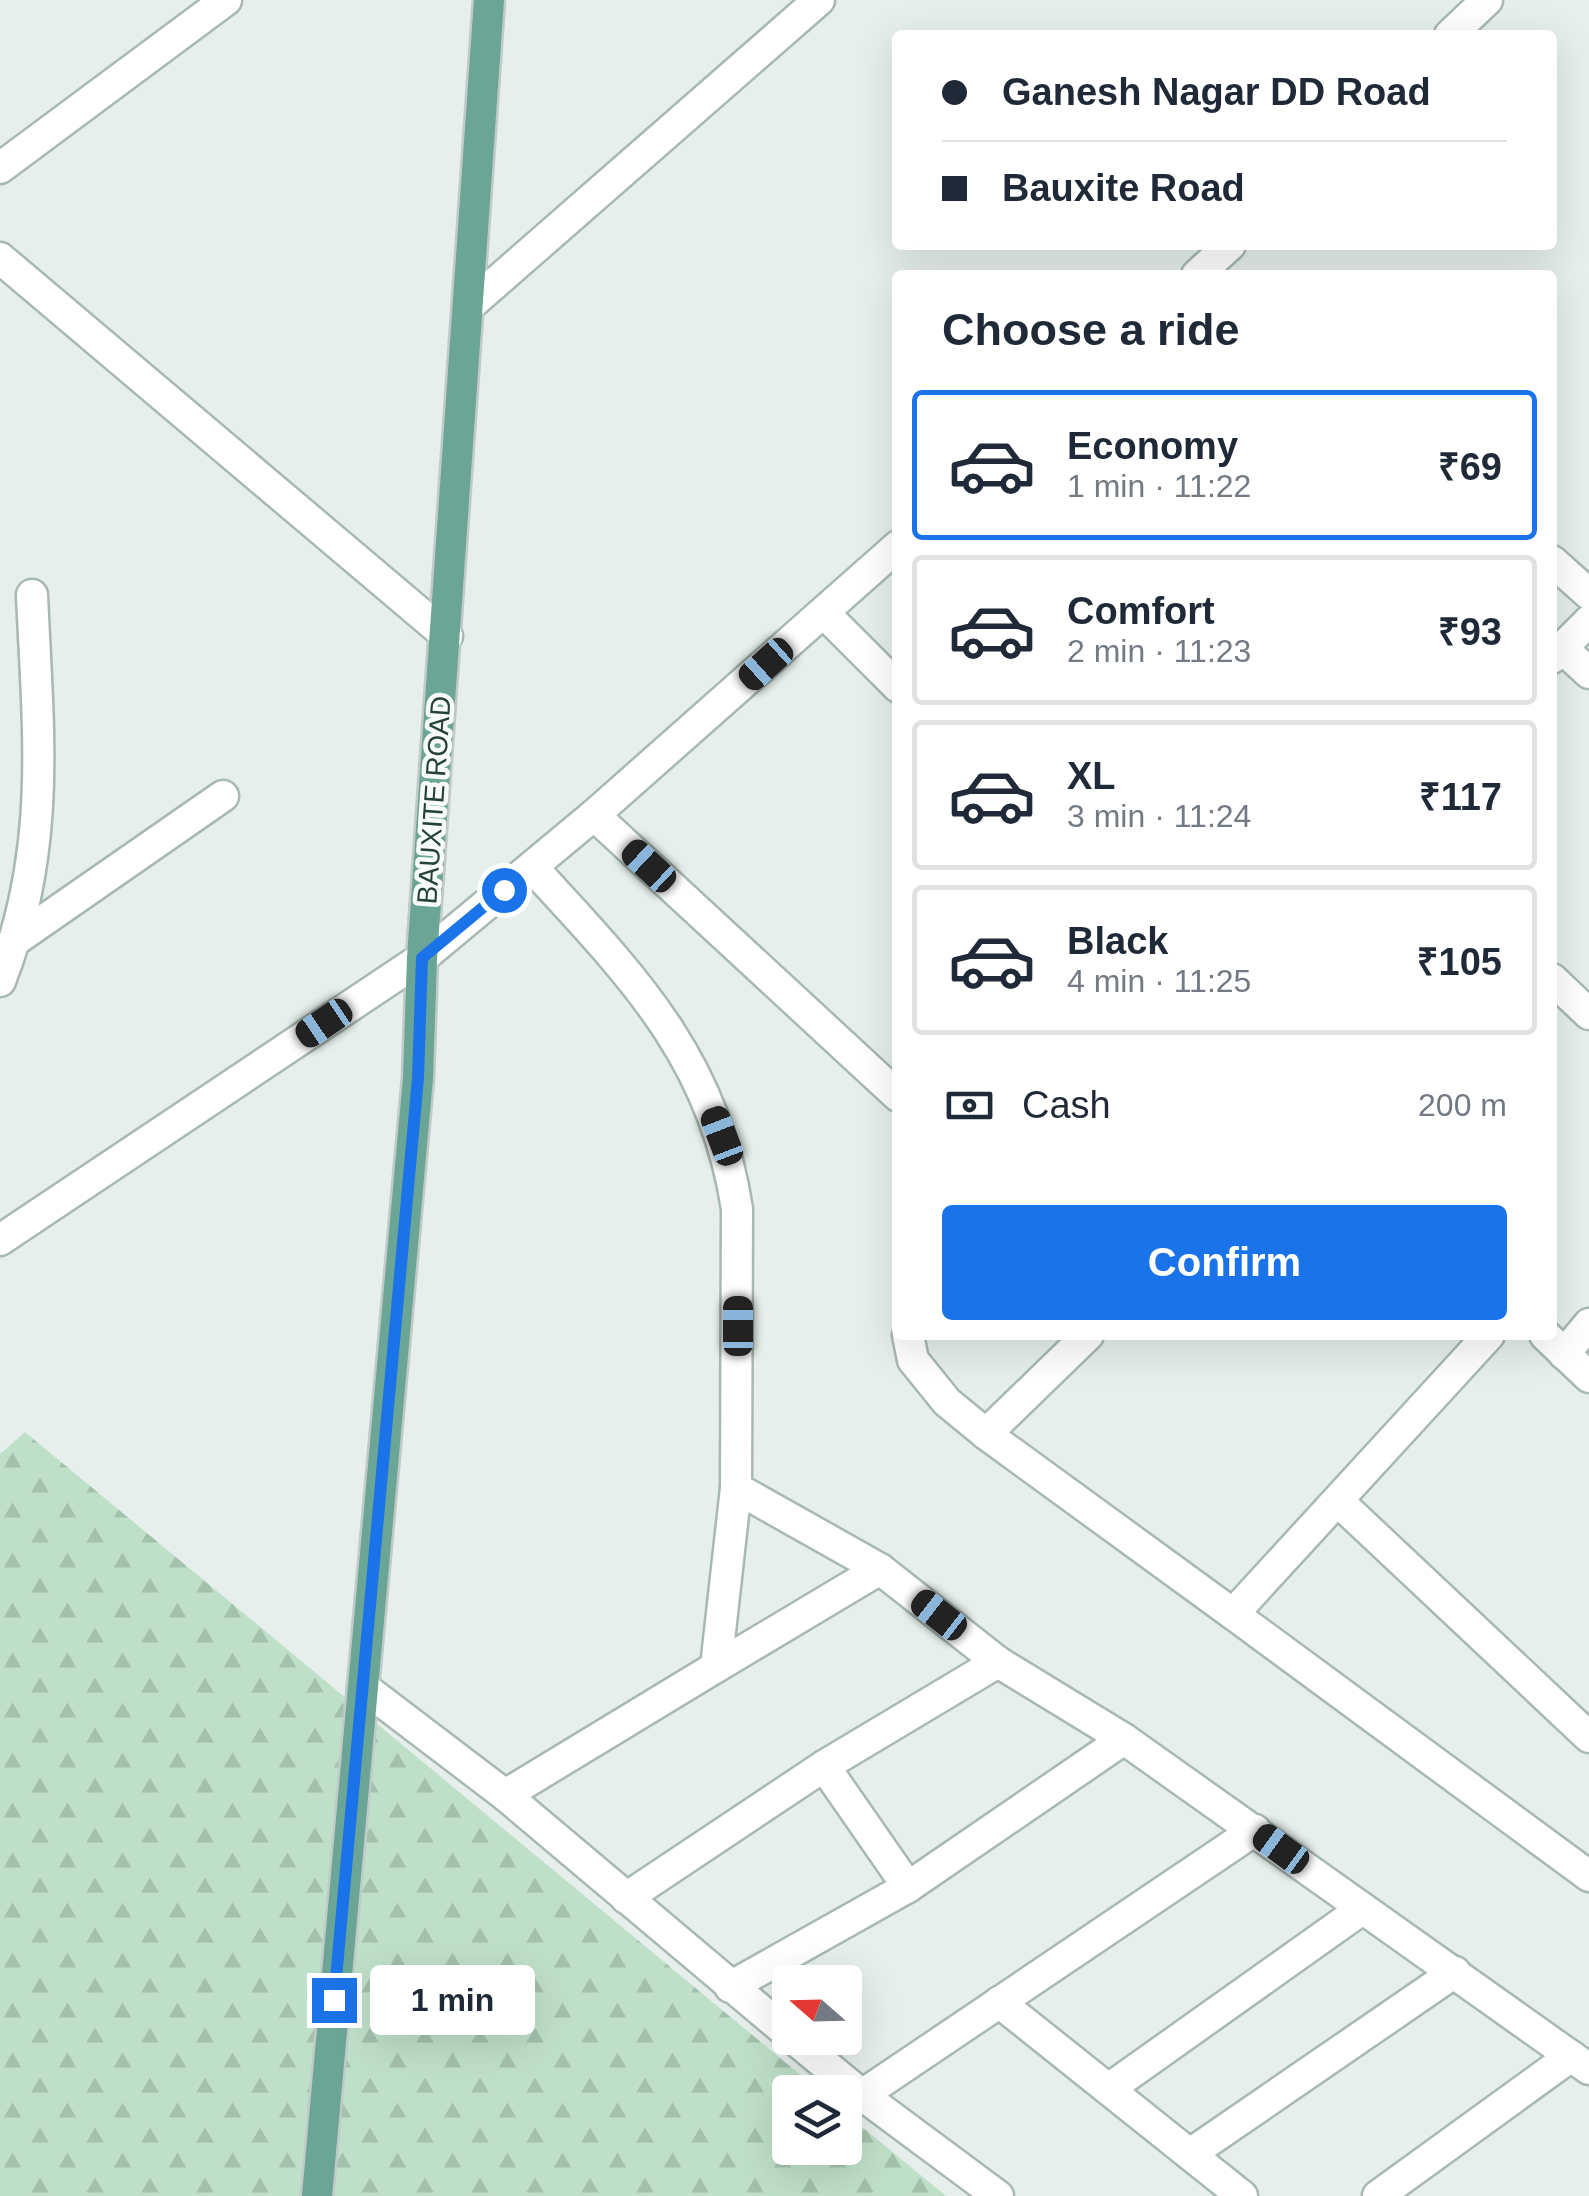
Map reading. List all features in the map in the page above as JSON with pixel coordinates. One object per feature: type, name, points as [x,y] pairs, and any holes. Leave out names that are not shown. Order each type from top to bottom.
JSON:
[{"type":"main road","name":"BAUXITE ROAD","points":[[317,2196],[418,1078],[422,958],[489,0]]},
{"type":"street","points":[[0,168],[226,0]]},
{"type":"street","points":[[470,305],[820,0]]},
{"type":"street","points":[[1455,30],[1487,0]]},
{"type":"street","points":[[0,258],[447,636]]},
{"type":"street","points":[[0,1240],[422,958],[594,815],[892,552]]},
{"type":"street","points":[[1557,565],[1589,594]]},
{"type":"street","points":[[0,982],[16,939],[34,860],[41,772],[32,594]]},
{"type":"street","points":[[824,614],[892,681]]},
{"type":"street","points":[[1589,620],[1558,654],[1589,673]]},
{"type":"street","points":[[16,939],[224,796]]},
{"type":"street","points":[[594,815],[892,1090]]},
{"type":"street","points":[[532,866],[637,982],[700,1081],[722,1136],[737,1209],[736,1488],[716,1667]]},
{"type":"street","points":[[1557,984],[1589,1014]]},
{"type":"street","points":[[1589,1324],[1555,1344],[1589,1377]]},
{"type":"street","points":[[909,1340],[913,1360],[947,1402],[986,1434],[1589,1876]]},
{"type":"street","points":[[986,1434],[1083,1340]]},
{"type":"street","points":[[1233,1614],[1485,1340]]},
{"type":"street","points":[[736,1488],[880,1569],[998,1662],[1124,1739],[1580,2062],[1378,2196]]},
{"type":"street","points":[[1339,1502],[1589,1737]]},
{"type":"street","points":[[505,1795],[880,1569]]},
{"type":"street","points":[[626,1898],[824,1766],[998,1662]]},
{"type":"street","points":[[363,1687],[505,1795],[772,2020]]},
{"type":"street","points":[[730,1987],[908,1888],[1124,1739]]},
{"type":"street","points":[[824,1766],[908,1888]]},
{"type":"street","points":[[998,2196],[862,2095],[1254,1830]]},
{"type":"street","points":[[1110,2088],[1362,1909]]},
{"type":"street","points":[[1190,2154],[1455,1972]]},
{"type":"street","points":[[999,2002],[1242,2196]]},
{"type":"street","points":[[815,2055],[838,2075]]},
{"type":"green space","points":[[25,1432],[800,2075],[772,2075],[772,2165],[862,2165],[862,2127],[946,2196],[0,2196],[0,1454]]},
{"type":"route","points":[[334,2000],[418,1078],[422,958],[504,890]]}]
